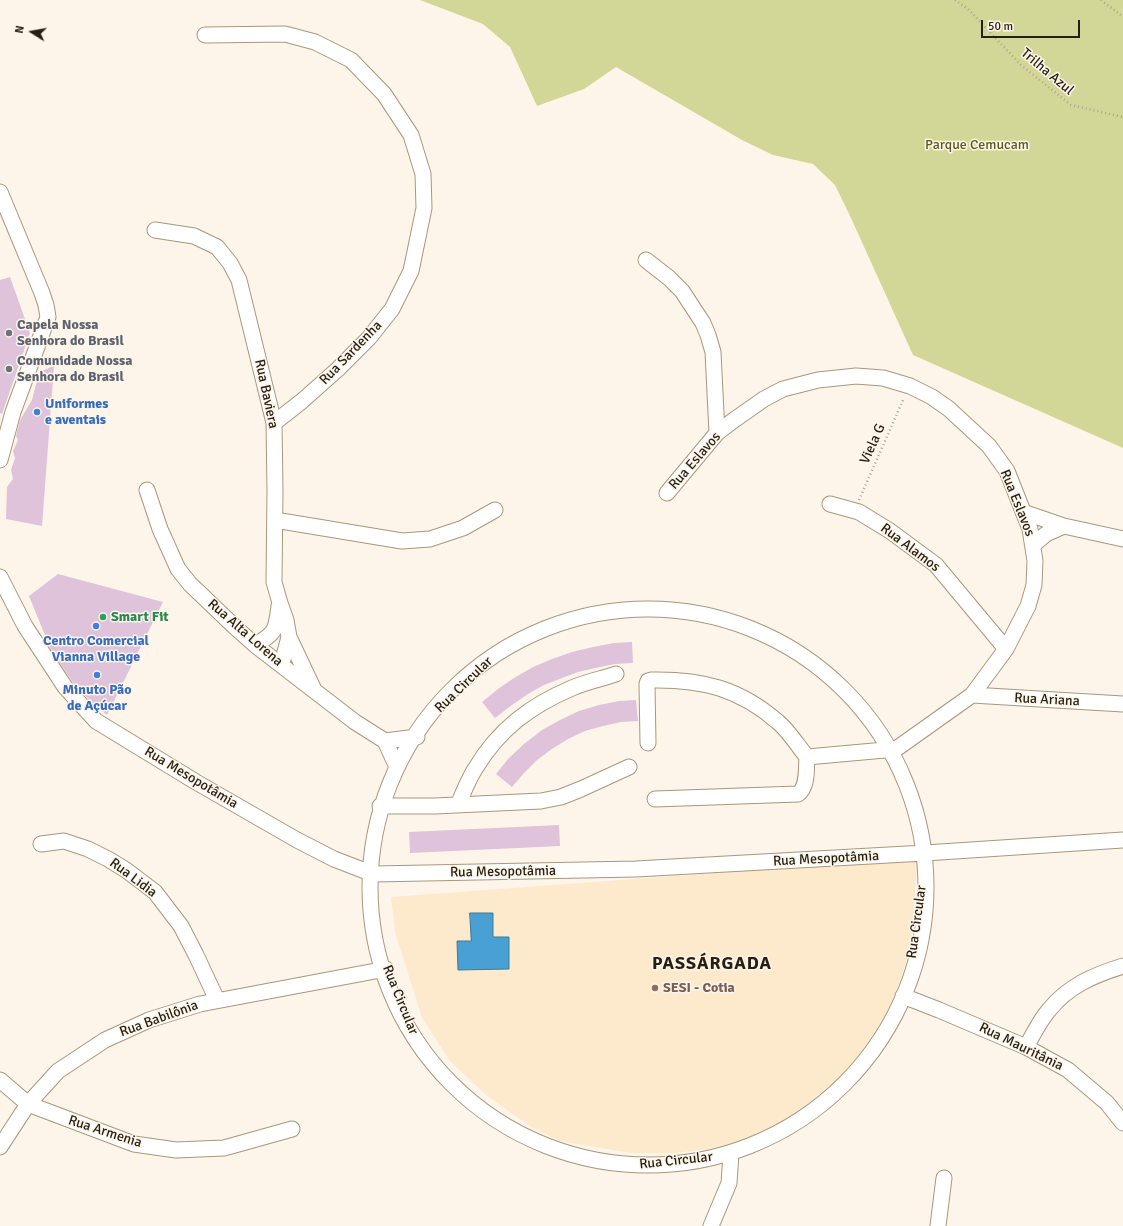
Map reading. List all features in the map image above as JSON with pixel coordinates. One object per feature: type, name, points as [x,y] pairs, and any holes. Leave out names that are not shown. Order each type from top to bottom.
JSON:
[{"type":"street","name":"Rua Sardenha","points":[[205,35],[285,34],[315,42],[351,60],[384,94],[411,135],[423,174],[424,208],[411,271],[392,309],[369,338],[343,364],[302,401],[274,423]]},
{"type":"street","points":[[0,192],[42,293],[48,317],[6,411],[0,460]]},
{"type":"street","name":"Rua Baviera","points":[[154,230],[194,236],[217,247],[230,263],[239,280],[274,423],[274,582],[286,620],[289,637],[316,692]]},
{"type":"street","points":[[646,260],[669,278],[682,291],[703,323],[708,335],[713,352],[717,433]]},
{"type":"street","name":"Rua Eslavos","points":[[667,493],[717,433],[764,399],[783,389],[818,380],[856,376],[883,378],[910,386],[932,397],[949,409],[989,446],[1006,471],[1030,528],[1035,561],[1034,585],[1028,606],[1006,649],[972,695],[896,749]]},
{"type":"street","name":"Rua Alta Lorena","points":[[147,490],[160,529],[178,569],[190,584],[255,645],[355,722],[385,741]]},
{"type":"street","name":"Rua Alamos","points":[[830,504],[859,512],[890,531],[936,565],[1006,649]]},
{"type":"street","points":[[275,520],[402,541],[430,539],[463,528],[495,510]]},
{"type":"street","points":[[1024,512],[1064,526],[1123,539]]},
{"type":"street","points":[[1033,545],[1046,534],[1064,526]]},
{"type":"street","name":"Rua Mesopotâmia","points":[[0,576],[25,626],[65,687],[96,720],[196,782],[297,840],[334,860],[372,874],[636,870],[1123,840]]},
{"type":"street","points":[[255,645],[268,638],[273,633],[277,624],[280,603]]},
{"type":"street","name":"Rua Circular","points":[[648,611],[681,612],[730,621],[759,630],[791,648],[824,672],[858,704],[896,749],[911,791],[925,853],[916,945],[903,996],[887,1031],[844,1087],[816,1110],[774,1137],[731,1154],[680,1163],[635,1166],[567,1156],[543,1148],[483,1112],[459,1093],[424,1053],[408,1028],[386,969],[374,915],[372,874],[375,828],[380,806],[397,767],[441,703],[481,666],[508,645],[550,626],[590,615],[648,611]]},
{"type":"street","name":"Rua Baviera","points":[[281,665],[289,637]]},
{"type":"street","points":[[458,805],[474,770],[493,743],[509,726],[536,705],[573,687],[616,674]]},
{"type":"street","points":[[648,743],[648,681],[670,680],[707,684],[728,690],[749,701],[779,722],[807,757],[805,785],[802,791],[798,794],[655,799]]},
{"type":"street","name":"Rua Ariana","points":[[972,695],[1123,704]]},
{"type":"street","points":[[397,767],[385,741],[417,736]]},
{"type":"street","points":[[807,757],[896,749]]},
{"type":"street","points":[[380,806],[458,805],[540,801],[561,797],[629,767]]},
{"type":"street","name":"Rua Lidia","points":[[41,844],[64,841],[88,849],[126,870],[155,892],[181,926],[217,1000]]},
{"type":"street","points":[[1026,1047],[1048,1010],[1071,988],[1101,973],[1123,966]]},
{"type":"street","name":"Rua Babilônia","points":[[0,1147],[28,1104],[58,1071],[105,1040],[149,1020],[200,1004],[386,969]]},
{"type":"street","name":"Rua Mauritânia","points":[[903,996],[1026,1047],[1068,1070],[1107,1103],[1123,1123]]},
{"type":"street","name":"Rua Armenia","points":[[0,1080],[28,1104],[134,1144],[176,1150],[224,1148],[292,1129]]},
{"type":"street","points":[[711,1226],[729,1183],[731,1154]]},
{"type":"street","points":[[938,1226],[944,1178]]},
{"type":"path","name":"Trilha Azul","points":[[955,0],[968,10],[1020,65],[1071,105],[1123,117]]},
{"type":"path","points":[[1101,0],[1123,17]]},
{"type":"path","name":"Viela G","points":[[854,511],[910,386]]},
{"type":"shaded area","name":"SESI - Cotia","points":[[918,858],[910,949],[892,1006],[868,1051],[829,1086],[786,1121],[751,1138],[709,1149],[675,1153],[631,1153],[560,1141],[533,1128],[487,1096],[450,1061],[422,1018],[395,932],[391,897]]},
{"type":"green space","name":"Parque Cemucam","points":[[420,0],[1123,0],[1123,448],[913,355],[835,185],[813,164],[773,155],[742,140],[616,67],[584,89],[537,106],[510,47],[483,24]]},
{"type":"water","points":[[470,913],[493,913],[493,937],[509,937],[509,969],[458,970],[457,941],[471,941]]},
{"type":"building","name":"Comunidade Nossa Senhora do Brasil","points":[[10,277],[30,333],[2,414],[0,413],[0,280]]},
{"type":"building","points":[[54,366],[42,526],[6,519],[7,487],[13,479],[11,470],[15,458],[13,451],[18,440],[16,436],[20,420],[32,400],[39,372]]},
{"type":"building","name":"Centro Comercial Vianna Village","points":[[58,574],[163,602],[107,715],[94,705],[72,681],[51,650],[29,596]]},
{"type":"building","points":[[632,642],[633,663],[615,664],[578,672],[544,685],[528,694],[495,718],[482,702],[514,678],[533,667],[552,659],[593,647],[614,643]]},
{"type":"building","points":[[636,700],[638,721],[621,722],[603,726],[585,731],[568,739],[537,760],[512,787],[496,774],[508,759],[524,744],[542,730],[560,720],[579,711],[599,705],[619,701]]},
{"type":"building","points":[[559,825],[560,846],[410,853],[409,832]]},
{"type":"place","name":"Capela Nossa Senhora do Brasil","points":[[9,333]]},
{"type":"place","name":"Comunidade Nossa Senhora do Brasil","points":[[9,369]]},
{"type":"place","name":"Uniformes e aventais","points":[[37,412]]},
{"type":"place","name":"Smart Fit","points":[[103,617]]},
{"type":"place","name":"Centro Comercial Vianna Village","points":[[96,626]]},
{"type":"place","name":"Minuto Pão de Açúcar","points":[[97,675]]},
{"type":"place","name":"SESI - Cotia","points":[[655,988]]},
{"type":"district","name":"PASSÁRGADA","points":[[712,964]]}]
